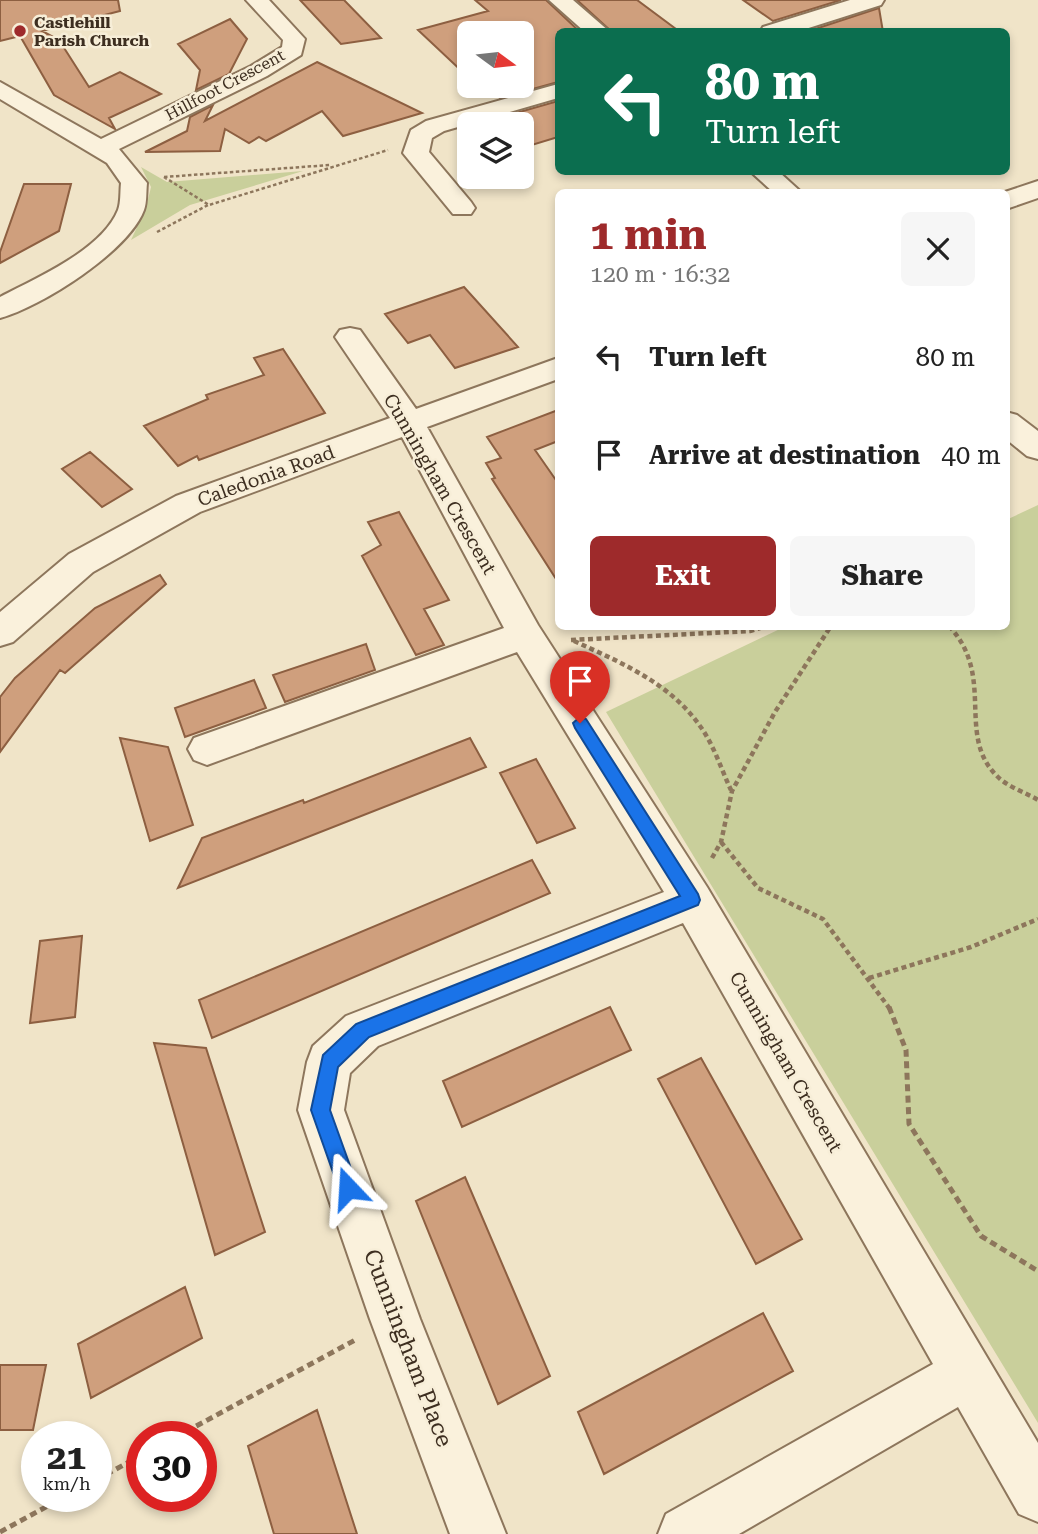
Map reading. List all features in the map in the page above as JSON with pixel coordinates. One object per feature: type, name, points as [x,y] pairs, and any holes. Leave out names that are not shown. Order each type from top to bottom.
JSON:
[{"type":"street","name":"Hillfoot Crescent","points":[[108,153],[293,50],[294,39],[257,0]]},
{"type":"street","points":[[560,0],[594,28]]},
{"type":"street","points":[[781,28],[839,4],[873,0]]},
{"type":"street","points":[[0,89],[108,153],[134,183],[132,209],[122,227],[88,257],[0,309]]},
{"type":"street","points":[[462,208],[416,153],[420,135],[435,126],[555,92]]},
{"type":"street","points":[[768,175],[784,189]]},
{"type":"street","points":[[1010,200],[1038,189]]},
{"type":"street","name":"Cunningham Crescent","points":[[351,337],[410,424],[525,635],[692,900],[1038,1495]]},
{"type":"street","name":"Caledonia Road","points":[[0,632],[80,563],[188,504],[555,369]]},
{"type":"street","points":[[1010,425],[1038,448]]},
{"type":"street","points":[[207,749],[525,635]]},
{"type":"street","name":"Cunningham Place","points":[[478,1534],[395,1319],[321,1110],[329,1062],[362,1031],[692,900]]},
{"type":"street","points":[[687,1534],[967,1373]]},
{"type":"path","points":[[108,153],[135,159],[209,205],[419,141]]},
{"type":"path","points":[[164,177],[341,164]]},
{"type":"path","points":[[732,791],[701,728],[676,698],[630,666],[570,640],[753,630]]},
{"type":"path","points":[[692,900],[721,842],[732,791],[775,712],[828,630]]},
{"type":"path","points":[[953,630],[963,637],[974,657],[979,740],[985,759],[996,775],[1038,800]]},
{"type":"path","points":[[721,842],[758,888],[823,919],[869,978],[895,1017],[906,1050],[909,1124],[981,1236],[1038,1270]]},
{"type":"path","points":[[869,978],[971,947],[1038,919]]},
{"type":"path","points":[[206,1421],[395,1319]]},
{"type":"path","points":[[0,1532],[37,1512]]},
{"type":"green space","points":[[141,167],[167,182],[303,171],[190,205],[131,240],[146,208],[151,187]]},
{"type":"green space","points":[[1038,505],[1038,1423],[606,712],[778,630],[1010,630],[1010,518]]},
{"type":"building","points":[[0,0],[118,0],[120,11],[42,31],[59,40],[89,87],[120,72],[161,94],[109,118],[115,129],[54,95],[20,36],[0,41]]},
{"type":"building","points":[[300,0],[344,0],[381,38],[341,44]]},
{"type":"building","points":[[475,0],[546,0],[576,28],[555,28],[555,83],[534,89],[534,21],[457,21],[457,67],[418,30],[488,11]]},
{"type":"building","points":[[577,0],[637,0],[675,28],[608,28]]},
{"type":"building","points":[[743,0],[841,0],[773,21]]},
{"type":"building","points":[[879,8],[882,28],[818,28]]},
{"type":"building","points":[[230,19],[247,39],[229,74],[196,90],[200,70],[178,44]]},
{"type":"building","points":[[317,62],[422,113],[343,136],[322,111],[266,141],[259,137],[249,143],[225,129],[220,151],[145,152],[187,131],[190,117],[213,105],[205,121]]},
{"type":"building","points":[[555,102],[555,138],[534,144],[534,112],[520,112]]},
{"type":"building","points":[[24,184],[71,184],[59,231],[0,263],[0,252]]},
{"type":"building","points":[[464,287],[518,347],[455,368],[430,335],[408,343],[385,314]]},
{"type":"building","points":[[283,349],[325,413],[199,460],[197,456],[178,466],[144,426],[208,399],[206,395],[264,375],[254,358]]},
{"type":"building","points":[[555,411],[555,442],[535,450],[555,479],[555,577],[492,479],[495,478],[486,463],[501,458],[487,437]]},
{"type":"building","points":[[90,452],[132,489],[102,507],[62,469]]},
{"type":"building","points":[[399,512],[449,600],[424,609],[444,645],[416,655],[362,556],[381,545],[368,522]]},
{"type":"building","points":[[160,575],[166,584],[65,673],[60,670],[0,752],[0,697],[15,678],[95,608]]},
{"type":"building","points":[[366,644],[375,670],[285,702],[273,675]]},
{"type":"building","points":[[254,680],[266,708],[185,737],[175,708]]},
{"type":"building","points":[[120,738],[168,747],[193,825],[150,841]]},
{"type":"building","points":[[470,738],[486,767],[178,888],[202,838],[303,800],[304,803]]},
{"type":"building","points":[[536,759],[575,828],[537,843],[500,773]]},
{"type":"building","points":[[532,860],[550,893],[212,1038],[199,1000]]},
{"type":"building","points":[[82,936],[75,1017],[30,1023],[40,941]]},
{"type":"building","points":[[610,1007],[631,1050],[462,1127],[443,1081]]},
{"type":"building","points":[[154,1043],[206,1048],[265,1232],[215,1255]]},
{"type":"building","points":[[701,1058],[802,1239],[756,1264],[658,1079]]},
{"type":"building","points":[[465,1177],[550,1376],[498,1404],[416,1201]]},
{"type":"building","points":[[185,1287],[202,1338],[91,1398],[78,1344]]},
{"type":"building","points":[[763,1313],[793,1371],[604,1474],[578,1412]]},
{"type":"building","points":[[0,1365],[46,1365],[35,1421],[21,1421],[21,1430],[0,1430]]},
{"type":"building","points":[[317,1410],[357,1534],[274,1534],[248,1446]]},
{"type":"place","name":"Castlehill Parish Church","points":[[20,31]]},
{"type":"route","points":[[348,1188],[321,1110],[329,1062],[362,1031],[692,900],[580,723]]}]
